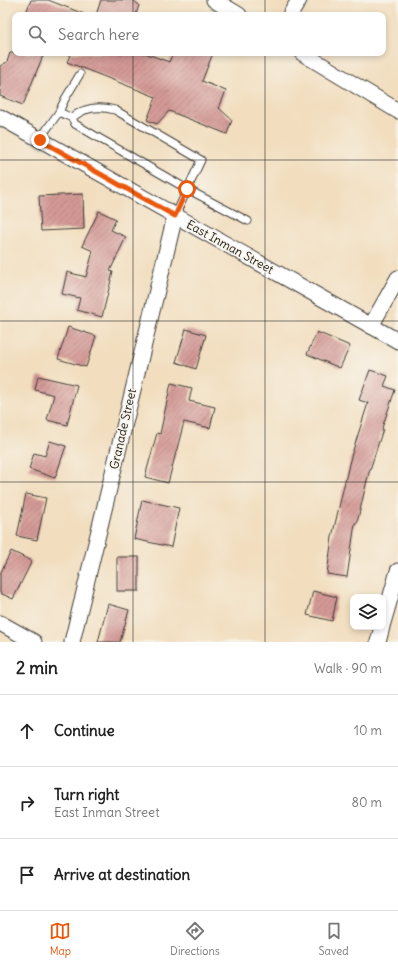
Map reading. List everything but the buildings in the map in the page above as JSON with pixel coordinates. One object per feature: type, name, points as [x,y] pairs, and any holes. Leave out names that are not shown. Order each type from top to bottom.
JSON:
[{"type":"street","points":[[214,0],[234,12]]},
{"type":"street","points":[[292,12],[299,0]]},
{"type":"street","points":[[307,56],[398,111]]},
{"type":"street","name":"East Inman Street","points":[[0,117],[398,341]]},
{"type":"street","name":"Granade Street","points":[[72,642],[175,216]]},
{"type":"street","points":[[372,326],[398,278]]},
{"type":"street","points":[[386,613],[398,571]]},
{"type":"street","points":[[0,623],[34,642]]},
{"type":"street","points":[[378,642],[381,630]]},
{"type":"lane","points":[[40,140],[60,112],[65,99],[80,74]]},
{"type":"lane","points":[[72,118],[78,113],[88,109],[103,107],[116,110],[201,160],[175,216]]},
{"type":"lane","points":[[60,112],[72,118],[75,124],[187,189],[248,221]]},
{"type":"route","points":[[40,140],[175,216],[187,189]]}]
